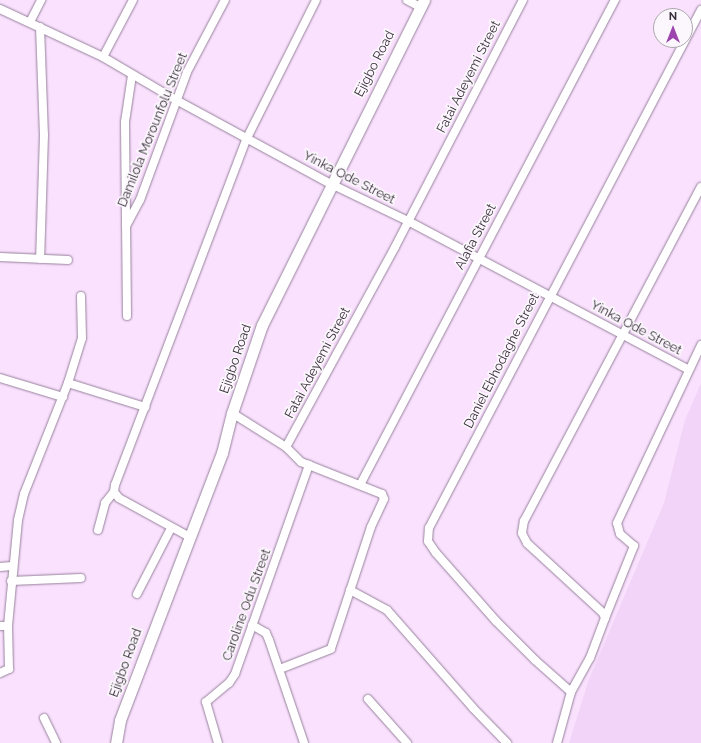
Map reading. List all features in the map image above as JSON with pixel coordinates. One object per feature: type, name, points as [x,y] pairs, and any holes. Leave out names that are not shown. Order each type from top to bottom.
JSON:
[{"type":"street","points":[[30,22],[41,0]]},
{"type":"street","points":[[103,57],[133,0]]},
{"type":"street","name":"Damilola Morounfolu Street","points":[[126,226],[140,200],[187,72],[225,0]]},
{"type":"street","points":[[98,530],[105,503],[114,492],[247,138],[316,0]]},
{"type":"street","points":[[407,0],[422,3]]},
{"type":"street","name":"Fatai Adeyemi Street","points":[[286,448],[408,221],[523,0]]},
{"type":"street","name":"Alafia Street","points":[[360,486],[478,258],[615,0]]},
{"type":"street","name":"Ejigbo Road","points":[[116,743],[120,720],[188,536],[222,453],[232,413],[262,325],[422,3]]},
{"type":"street","name":"Yinka Ode Street","points":[[0,9],[103,57],[176,100],[331,184],[408,221],[688,369]]},
{"type":"street","name":"Daniel Ebhodaghe Street","points":[[571,692],[535,660],[496,621],[428,541],[429,528],[549,296],[701,10]]},
{"type":"street","points":[[40,27],[44,135],[40,259]]},
{"type":"street","points":[[127,316],[125,122],[132,75]]},
{"type":"street","points":[[605,618],[603,613],[527,543],[522,533],[524,521],[701,187]]},
{"type":"street","points":[[0,257],[68,260]]},
{"type":"street","points":[[0,673],[9,669],[4,626],[24,494],[63,397],[82,338],[81,296]]},
{"type":"street","points":[[557,743],[571,692],[590,658],[634,546],[620,534],[617,523],[654,448],[688,369],[701,345]]},
{"type":"street","points":[[0,378],[63,397]]},
{"type":"street","points":[[68,383],[145,407]]},
{"type":"street","points":[[232,413],[286,448],[294,458],[382,494],[384,499],[371,526],[331,649],[280,669]]},
{"type":"street","name":"Caroline Odu Street","points":[[218,743],[206,702],[229,683],[235,674],[309,465]]},
{"type":"street","points":[[114,492],[119,498],[188,536]]},
{"type":"street","points":[[137,594],[172,528]]},
{"type":"street","points":[[0,566],[12,566]]},
{"type":"street","points":[[11,581],[81,578]]},
{"type":"street","points":[[350,590],[387,610],[473,708],[507,743]]},
{"type":"street","points":[[252,625],[266,633],[280,669],[304,743]]},
{"type":"street","points":[[368,699],[407,743]]},
{"type":"street","points":[[44,718],[56,743]]},
{"type":"shaded area","points":[[701,383],[701,743],[569,743],[589,679],[664,503],[685,420]]}]
